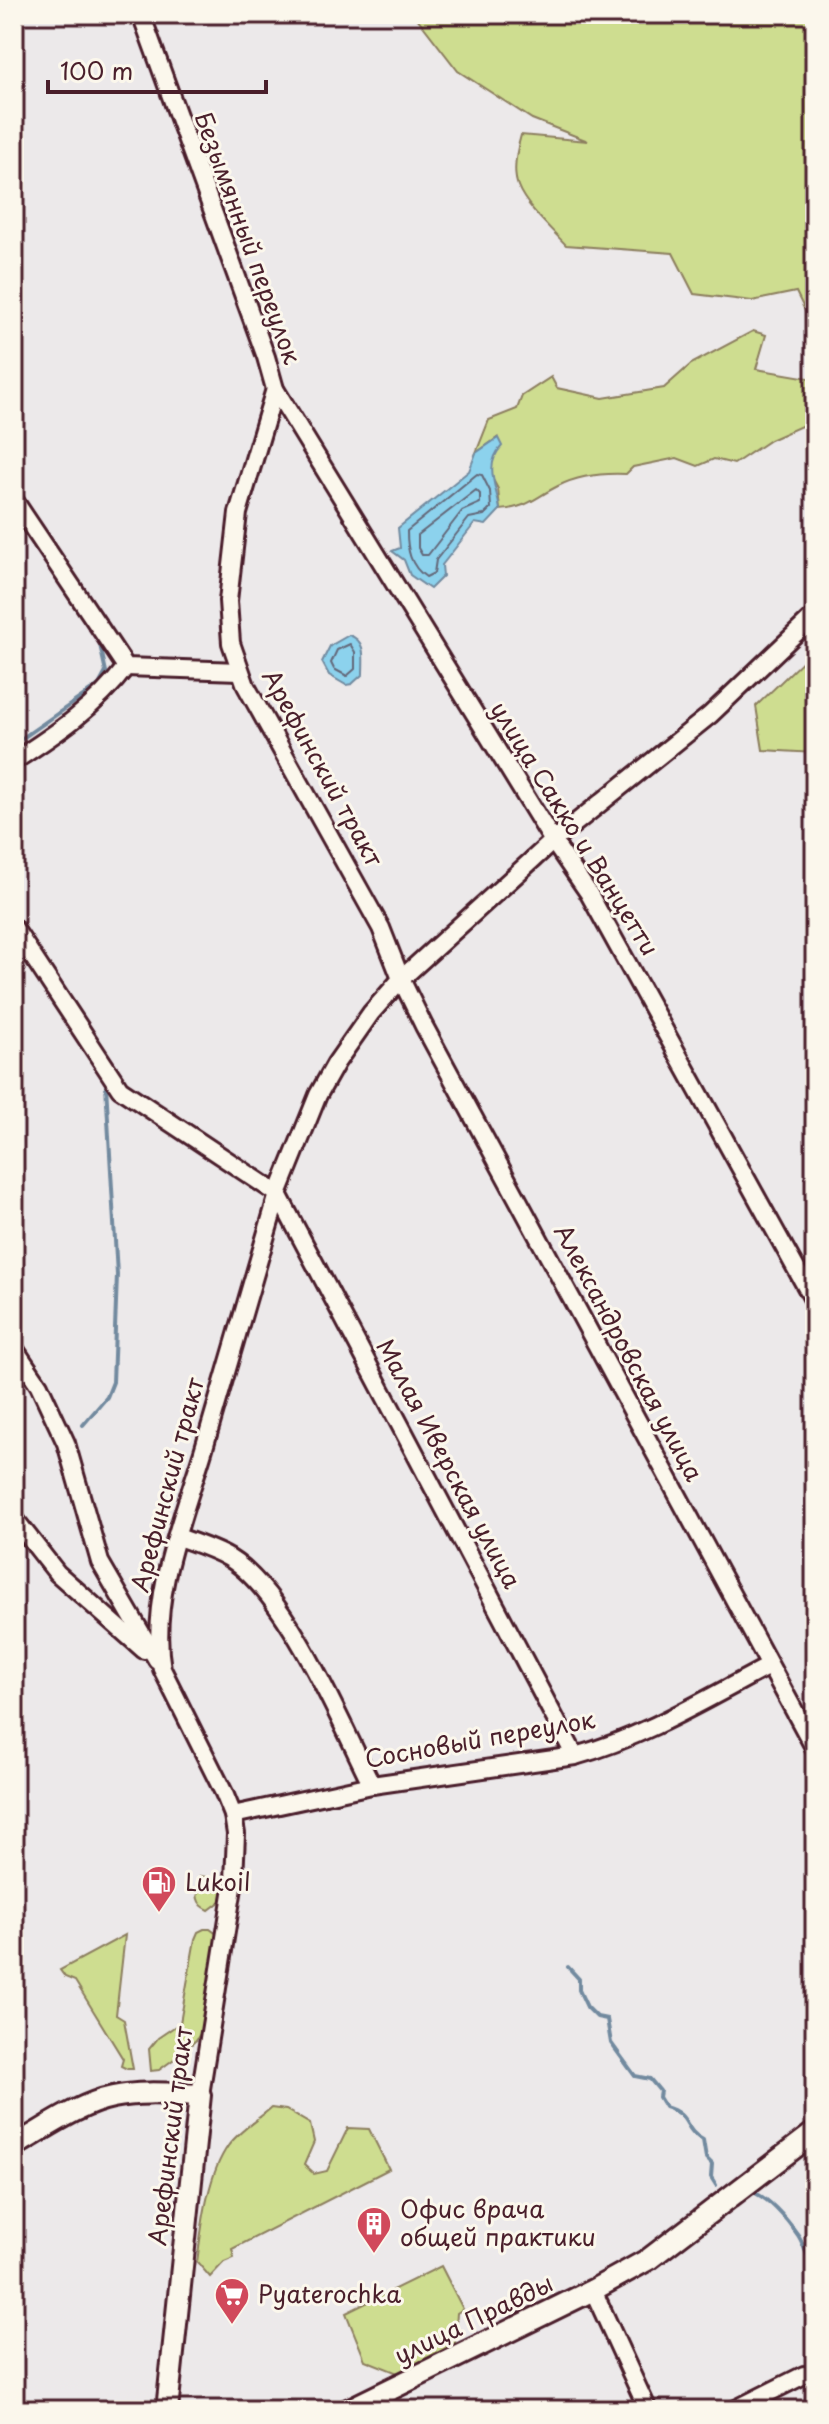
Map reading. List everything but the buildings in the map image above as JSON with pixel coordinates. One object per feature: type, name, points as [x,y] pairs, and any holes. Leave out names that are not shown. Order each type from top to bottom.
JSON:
[{"type":"street","name":"Безымянный переулок","points":[[141,14],[275,389]]},
{"type":"street","name":"Арефинский тракт","points":[[275,389],[242,491],[228,611],[231,643],[239,671],[381,928],[401,979]]},
{"type":"street","name":"улица Сакко и Ванцетти","points":[[275,389],[553,841],[588,892],[815,1303]]},
{"type":"street","points":[[14,500],[126,667]]},
{"type":"street","name":"Арефинский тракт","points":[[167,2410],[200,2095],[234,1881],[236,1834],[233,1815],[224,1793],[162,1669],[158,1647],[162,1600],[278,1194],[296,1144],[324,1084],[371,1013],[401,979],[553,841],[710,715],[815,615]]},
{"type":"street","points":[[126,667],[239,671]]},
{"type":"street","points":[[14,761],[100,699],[126,667]]},
{"type":"street","points":[[14,928],[120,1089],[278,1194]]},
{"type":"street","name":"Александровская улица","points":[[401,979],[815,1749]]},
{"type":"street","name":"Малая Иверская улица","points":[[278,1194],[575,1756]]},
{"type":"street","points":[[14,1348],[39,1385],[66,1443],[90,1532],[107,1575],[162,1669]]},
{"type":"street","points":[[14,1518],[57,1573],[162,1669]]},
{"type":"street","points":[[178,1537],[229,1558],[247,1572],[272,1600],[290,1625],[372,1785]]},
{"type":"street","name":"Сосновый переулок","points":[[233,1815],[372,1785],[575,1756],[602,1748],[671,1718],[769,1666]]},
{"type":"street","points":[[14,2146],[82,2108],[113,2097],[200,2095]]},
{"type":"street","name":"улица Правды","points":[[348,2410],[593,2290],[649,2259],[815,2132]]},
{"type":"street","points":[[593,2290],[648,2410]]},
{"type":"street","points":[[734,2410],[804,2375]]},
{"type":"green space","points":[[414,14],[815,14],[815,331],[796,292],[752,301],[694,294],[673,253],[566,245],[521,193],[515,174],[518,147],[521,135],[588,141],[532,119],[458,71]]},
{"type":"green space","points":[[753,331],[766,335],[756,369],[815,379],[815,417],[806,424],[770,440],[734,464],[714,459],[698,466],[677,458],[633,467],[626,474],[574,480],[525,504],[500,510],[498,489],[490,474],[497,438],[476,453],[489,420],[517,409],[522,396],[551,377],[557,388],[603,398],[664,388],[691,364]]},
{"type":"green space","points":[[815,649],[815,753],[763,750],[756,706]]},
{"type":"green space","points":[[200,1876],[225,1880],[221,1901],[209,1910],[198,1900]]},
{"type":"green space","points":[[204,1929],[218,1935],[205,2026],[181,2054],[159,2070],[151,2071],[149,2049],[158,2038],[180,2023],[195,1939],[198,1932]]},
{"type":"green space","points":[[125,1935],[116,2015],[124,2020],[133,2069],[121,2066],[123,2059],[75,1981],[65,1977],[60,1970]]},
{"type":"green space","points":[[271,2108],[286,2110],[310,2124],[314,2142],[304,2165],[314,2174],[327,2171],[348,2128],[369,2129],[389,2169],[232,2249],[234,2258],[224,2262],[210,2277],[197,2262],[206,2202],[215,2172],[232,2141]]},
{"type":"green space","points":[[441,2266],[463,2309],[457,2313],[455,2343],[400,2374],[365,2360],[346,2313]]},
{"type":"water","points":[[498,438],[502,446],[492,469],[500,510],[486,525],[475,523],[442,565],[443,576],[430,589],[410,575],[404,560],[392,551],[400,548],[398,528],[469,471],[476,453]]},
{"type":"water","points":[[349,635],[361,646],[363,674],[352,684],[346,685],[329,675],[322,662],[330,646]]},
{"type":"waterway","points":[[14,744],[99,685],[106,672],[99,640]]},
{"type":"waterway","points":[[83,1425],[107,1397],[113,1382],[117,1275],[106,1085]]},
{"type":"waterway","points":[[568,1967],[579,1979],[579,1990],[587,2007],[597,2017],[607,2019],[611,2043],[635,2076],[650,2079],[660,2091],[659,2097],[665,2107],[679,2114],[696,2136],[703,2140],[706,2158],[712,2164],[711,2177],[716,2185]]},
{"type":"waterway","points":[[757,2194],[785,2218],[815,2262]]},
{"type":"place","name":"Lukoil","points":[[159,1914]]},
{"type":"place","name":"Офис врача общей практики","points":[[374,2255]]},
{"type":"place","name":"Pyaterochka","points":[[232,2326]]}]
